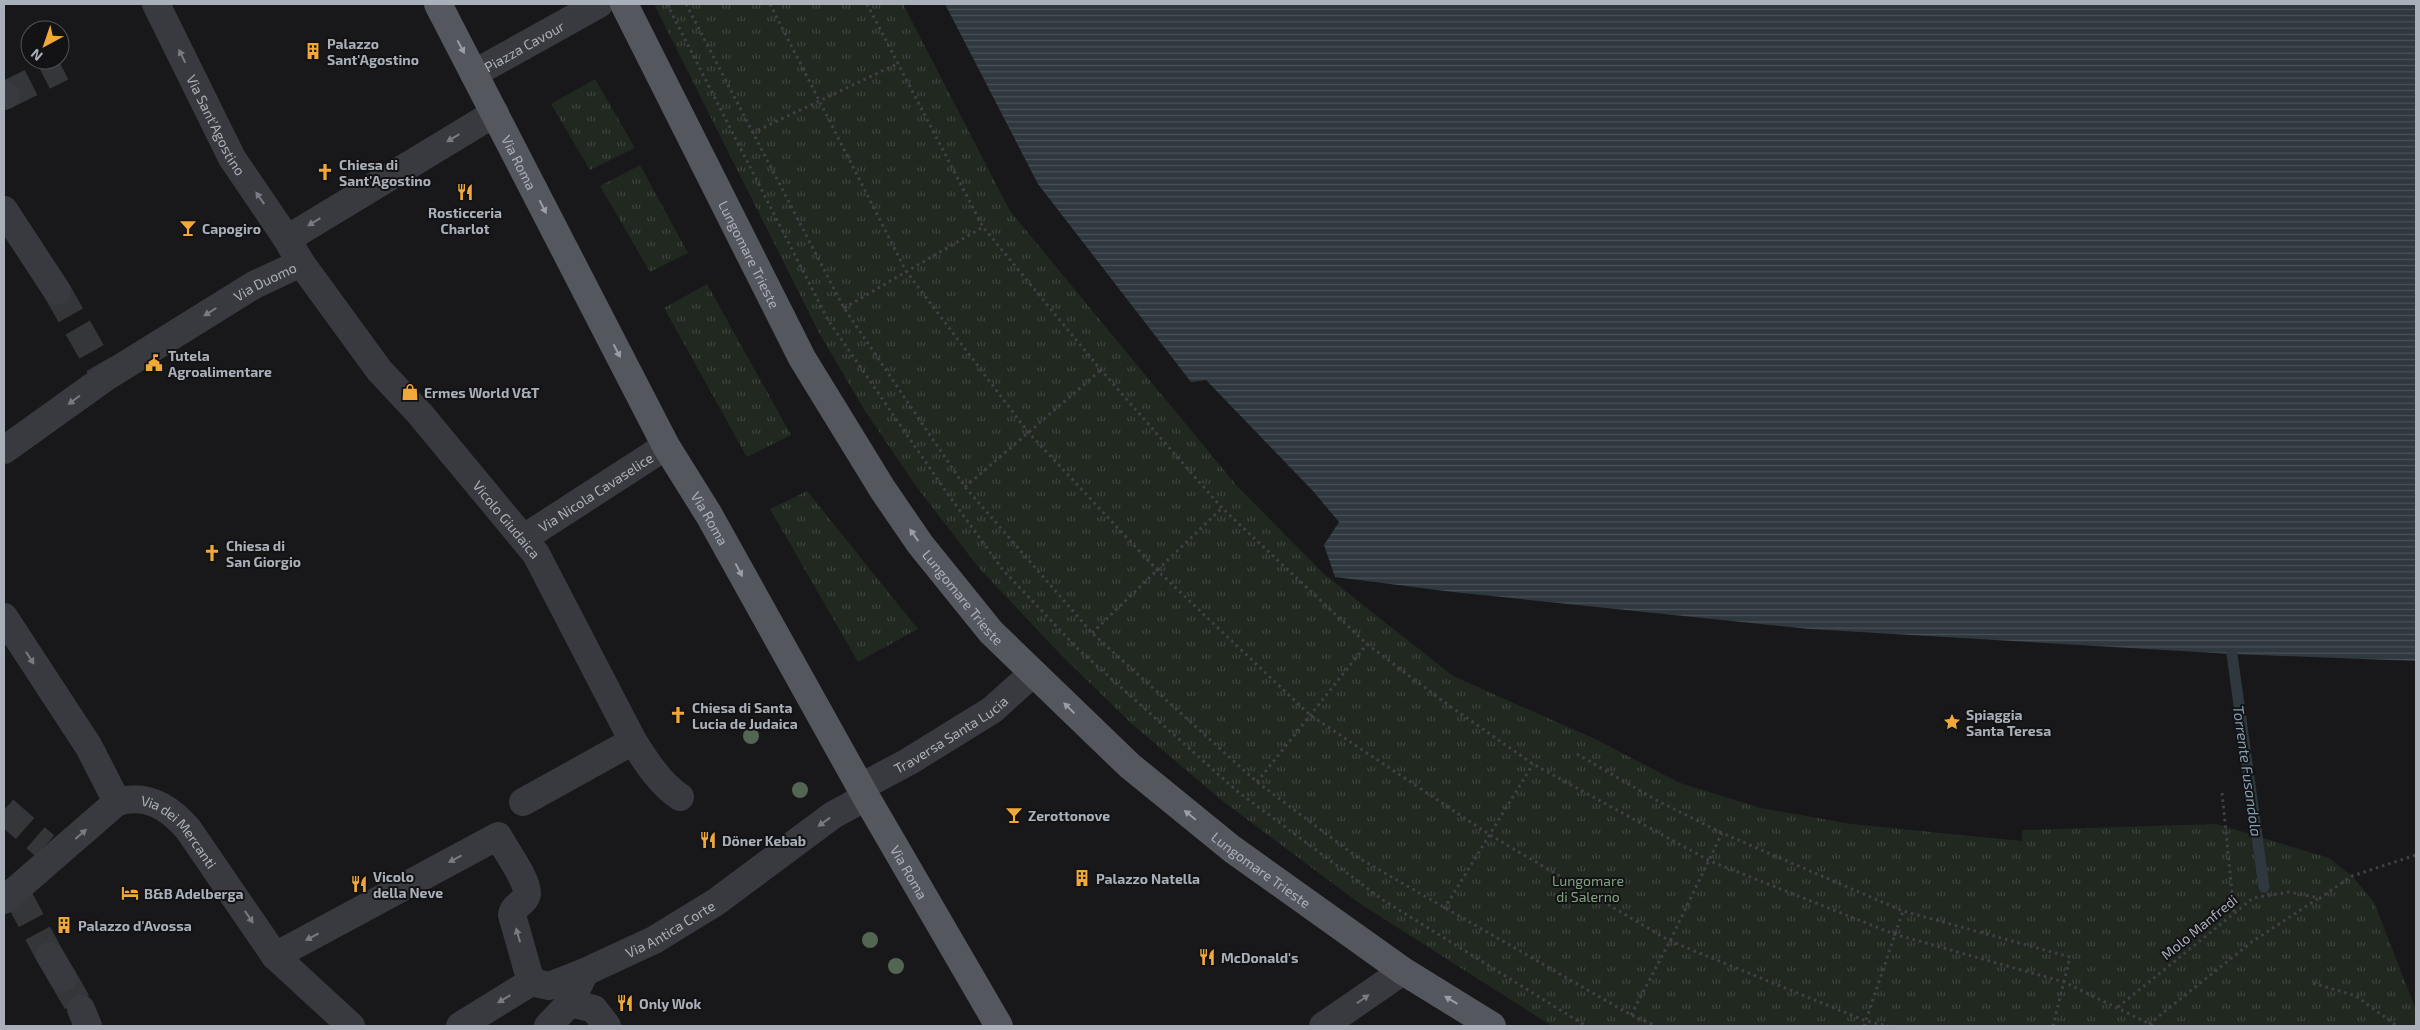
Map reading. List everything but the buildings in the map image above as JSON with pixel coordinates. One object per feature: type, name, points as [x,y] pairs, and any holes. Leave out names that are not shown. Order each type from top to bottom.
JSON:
[{"type":"main road","name":"Via Roma","points":[[438,4],[666,446],[710,515],[863,792],[999,1026]]},
{"type":"main road","name":"Lungomare Trieste","points":[[624,4],[807,366],[883,490],[920,544],[992,632],[1130,766],[1232,850],[1403,971],[1492,1026]]},
{"type":"street","name":"Via Sant'Agostino","points":[[156,4],[232,158],[288,239]]},
{"type":"street","name":"Piazza Cavour","points":[[475,74],[599,4]]},
{"type":"street","name":"Via Duomo","points":[[4,450],[106,377],[254,284],[301,263],[288,239],[495,113]]},
{"type":"street","points":[[4,210],[57,292]]},
{"type":"street","name":"Vicolo Giudaica","points":[[301,263],[379,370],[420,414],[536,554],[633,741],[645,760],[673,792],[680,797]]},
{"type":"street","name":"Via Nicola Cavaselice","points":[[524,538],[666,446]]},
{"type":"street","name":"Via dei Mercanti","points":[[4,617],[89,748],[117,802],[127,799],[157,803],[176,815],[188,829],[276,956],[351,1026]]},
{"type":"street","name":"Traversa Santa Lucia","points":[[863,792],[992,710],[1033,673]]},
{"type":"street","points":[[523,802],[633,741]]},
{"type":"street","name":"Via Antica Corte","points":[[531,982],[549,986],[585,972],[654,940],[716,902],[863,792]]},
{"type":"street","points":[[12,896],[50,851],[117,802]]},
{"type":"street","points":[[276,956],[498,836],[527,892],[525,898],[514,907],[512,915],[531,982],[460,1026]]},
{"type":"street","points":[[1323,1026],[1403,971]]},
{"type":"street","points":[[548,1026],[570,1003],[585,972]]},
{"type":"street","points":[[570,1003],[594,1009],[607,1026]]},
{"type":"path","points":[[667,4],[828,320],[947,493],[1004,570],[1078,649],[1237,791],[1383,900],[1586,1026]]},
{"type":"path","points":[[686,4],[844,308],[965,487],[1092,633],[1257,782],[1357,857],[1444,909],[1631,1015],[1656,1026]]},
{"type":"path","points":[[770,4],[906,271],[1028,432],[1158,571],[1310,715],[1490,835],[1670,941],[1866,1021],[1888,1026]]},
{"type":"path","points":[[867,4],[983,227],[1101,370],[1222,508],[1367,644],[1444,702],[1534,764],[1710,861],[1894,934],[2064,982],[2154,1026]]},
{"type":"path","points":[[752,133],[899,63]]},
{"type":"path","points":[[844,308],[983,227]]},
{"type":"path","points":[[965,487],[1101,370]]},
{"type":"path","points":[[1092,633],[1222,508]]},
{"type":"path","points":[[1257,782],[1367,644]]},
{"type":"path","points":[[1577,754],[1656,800],[1722,834],[1903,911],[2070,957],[2053,1026]]},
{"type":"path","points":[[1444,909],[1534,764]]},
{"type":"path","points":[[2222,793],[2234,913]]},
{"type":"path","points":[[1631,1015],[1670,941],[1722,834]]},
{"type":"path","points":[[2149,1024],[2253,940],[2352,876],[2416,854]]},
{"type":"path","name":"Molo Manfredi","points":[[2118,1007],[2253,898],[2289,892],[2320,898]]},
{"type":"path","points":[[1864,1026],[1903,911]]},
{"type":"path","points":[[2313,983],[2356,996],[2397,1026]]},
{"type":"green space","name":"Lungomare di Salerno","points":[[654,4],[903,4],[1010,211],[1237,486],[1324,574],[1453,676],[1595,739],[1680,783],[1761,808],[1851,824],[2022,841],[2022,830],[2217,824],[2329,858],[2352,876],[2374,902],[2416,1010],[2416,1026],[1552,1026],[1359,903],[1220,799],[1132,724],[1062,656],[979,568],[916,486],[865,411],[818,331]]},
{"type":"green space","points":[[595,79],[635,148],[590,170],[551,104]]},
{"type":"green space","points":[[640,165],[688,253],[650,272],[600,186]]},
{"type":"green space","points":[[707,284],[791,435],[747,457],[664,308]]},
{"type":"green space","points":[[807,491],[918,629],[858,662],[770,509]]},
{"type":"shaded area","points":[[945,4],[2416,4],[2416,661],[2232,654],[1809,629],[1453,592],[1335,577],[1324,545],[1339,522],[1313,491],[1206,380],[1191,382],[1038,184]]},
{"type":"waterway","name":"Torrente Fusandola","points":[[2232,654],[2264,887]]},
{"type":"tunnel","points":[[6,95],[56,70]]},
{"type":"tunnel","points":[[57,291],[106,377]]},
{"type":"tunnel","points":[[4,810],[45,846]]},
{"type":"tunnel","points":[[18,896],[50,956]]},
{"type":"tunnel","points":[[63,978],[81,1009]]},
{"type":"place","name":"Palazzo Sant'Agostino","points":[[313,51]]},
{"type":"place","name":"Chiesa di Sant'Agostino","points":[[325,172]]},
{"type":"place","name":"Rosticceria Charlot","points":[[465,192]]},
{"type":"place","name":"Capogiro","points":[[188,228]]},
{"type":"place","name":"Tutela Agroalimentare","points":[[154,363]]},
{"type":"place","name":"Ermes World V&T","points":[[410,392]]},
{"type":"place","name":"Chiesa di San Giorgio","points":[[212,553]]},
{"type":"place","name":"Chiesa di Santa Lucia de Judaica","points":[[678,715]]},
{"type":"place","name":"Spiaggia Santa Teresa","points":[[1952,722]]},
{"type":"place","name":"Zerottonove","points":[[1014,815]]},
{"type":"place","name":"Döner Kebab","points":[[708,840]]},
{"type":"place","name":"Palazzo Natella","points":[[1082,878]]},
{"type":"place","name":"Vicolo della Neve","points":[[359,884]]},
{"type":"place","name":"B&B Adelberga","points":[[130,893]]},
{"type":"place","name":"Palazzo d'Avossa","points":[[64,925]]},
{"type":"place","name":"McDonald's","points":[[1207,957]]},
{"type":"place","name":"Only Wok","points":[[625,1003]]}]
